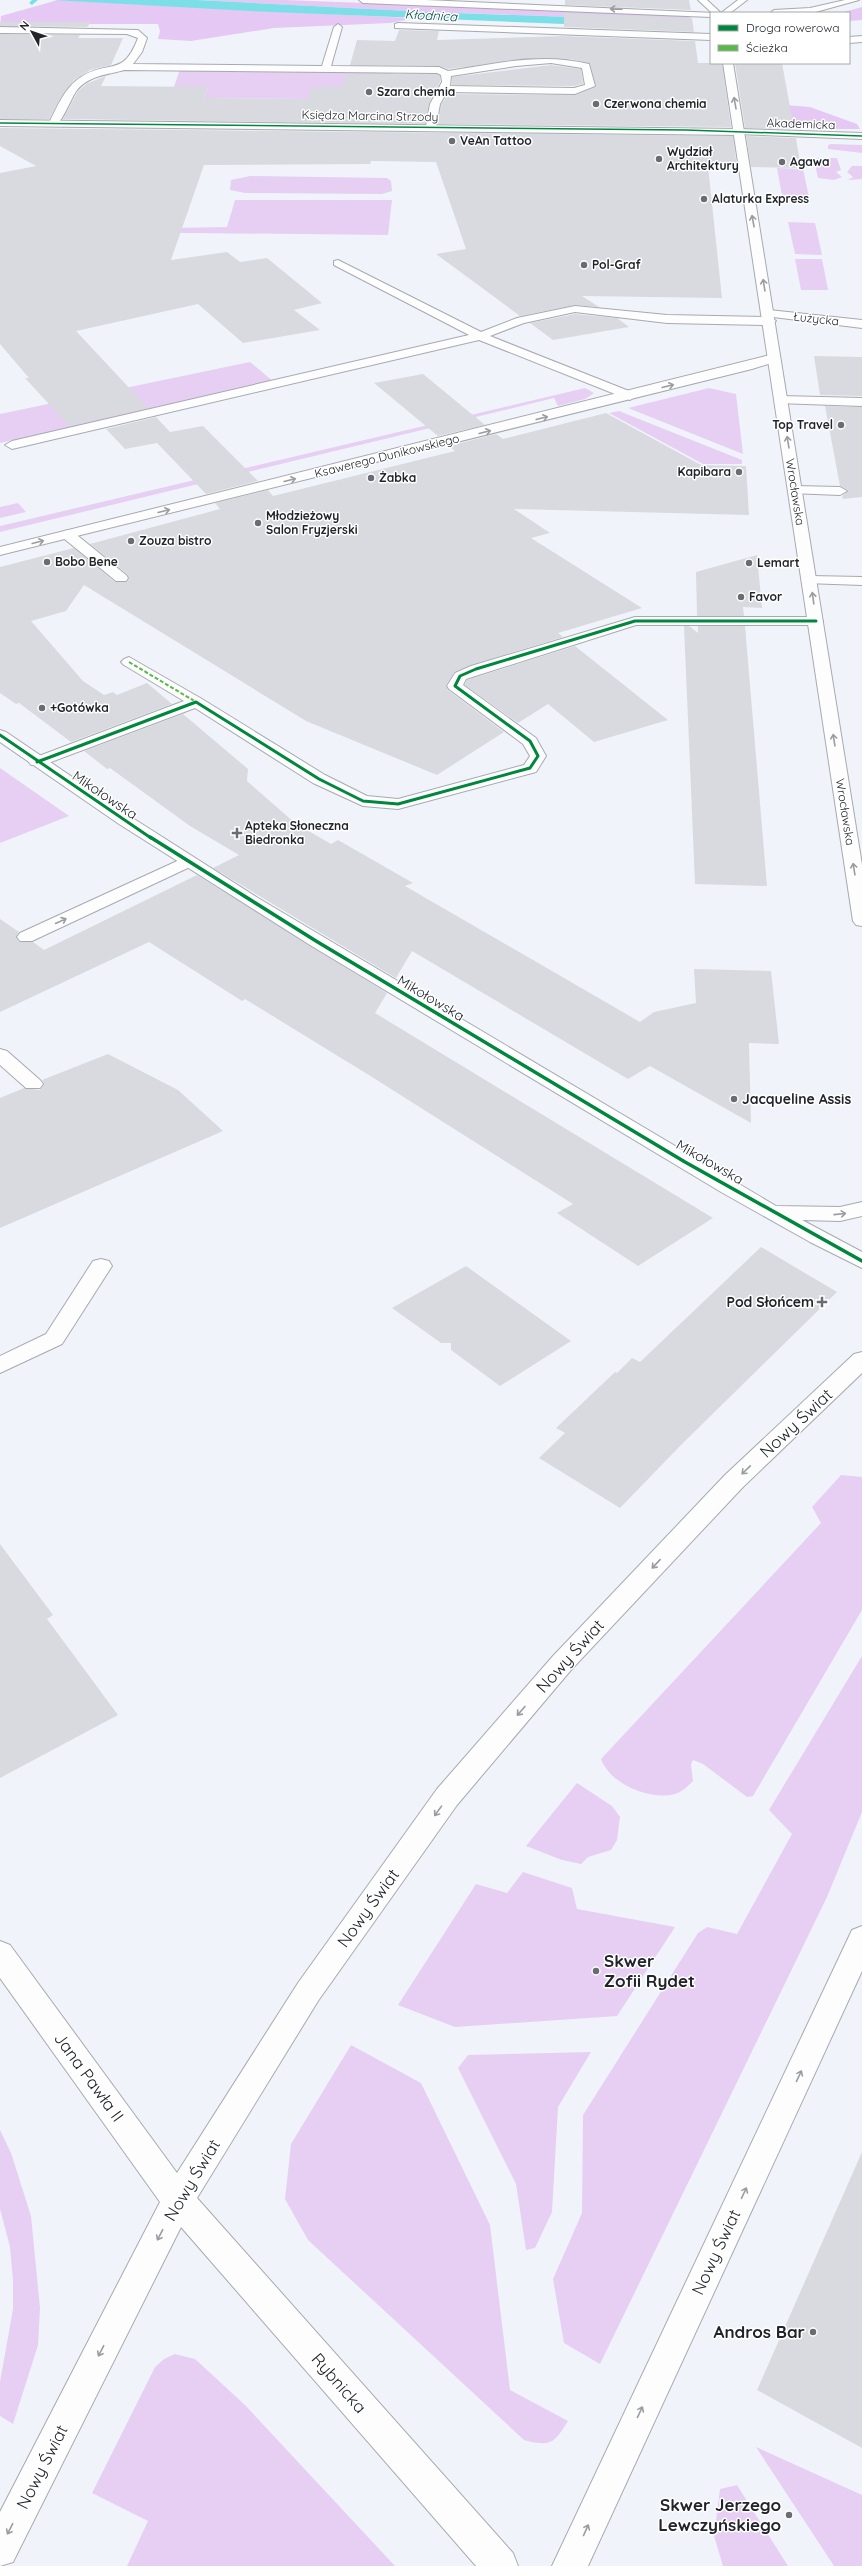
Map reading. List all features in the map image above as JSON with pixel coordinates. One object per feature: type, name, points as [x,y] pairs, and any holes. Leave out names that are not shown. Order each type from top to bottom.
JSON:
[{"type":"street","points":[[363,0],[448,2],[710,14]]},
{"type":"street","points":[[645,10],[718,0]]},
{"type":"street","points":[[726,12],[743,0]]},
{"type":"street","points":[[785,12],[818,9],[855,0]]},
{"type":"street","points":[[703,1],[716,12]]},
{"type":"street","points":[[780,4],[793,8],[818,9]]},
{"type":"street","points":[[398,26],[710,37]]},
{"type":"street","points":[[326,68],[338,27]]},
{"type":"street","points":[[0,30],[127,31],[138,33],[143,38],[138,54],[133,62],[125,67]]},
{"type":"street","points":[[850,40],[862,39]]},
{"type":"street","points":[[54,123],[72,90],[85,78],[125,67],[418,68],[439,70],[446,74],[506,64],[571,62],[586,66],[590,86],[575,91],[446,89]]},
{"type":"street","name":"Wrocławska","points":[[728,64],[770,318],[774,358],[810,580],[862,921]]},
{"type":"street","points":[[431,126],[435,102],[446,89],[446,74]]},
{"type":"street","name":"Księdza Marcina Strzody","points":[[0,123],[431,126],[740,132]]},
{"type":"street","name":"Akademicka","points":[[740,132],[862,136]]},
{"type":"street","points":[[338,263],[523,356],[630,396]]},
{"type":"street","name":"Łużycka","points":[[12,445],[481,336],[521,320],[575,309],[667,319],[770,318],[862,324]]},
{"type":"street","name":"Ksawerego Dunikowskiego","points":[[0,551],[630,396],[758,364],[774,358]]},
{"type":"street","points":[[781,400],[862,402]]},
{"type":"street","points":[[795,490],[840,491]]},
{"type":"street","points":[[67,534],[121,578]]},
{"type":"street","points":[[810,580],[862,581]]},
{"type":"street","points":[[129,662],[319,779],[363,801],[398,804],[530,768],[538,756],[530,741],[455,686],[460,676],[476,669],[635,621],[816,621]]},
{"type":"street","points":[[37,762],[196,702]]},
{"type":"street","name":"Mikołowska","points":[[0,735],[37,762],[186,862],[293,928],[772,1211],[862,1261]]},
{"type":"street","points":[[26,937],[186,862]]},
{"type":"street","points":[[0,1054],[33,1084]]},
{"type":"street","points":[[772,1211],[840,1214],[862,1209]]},
{"type":"street","points":[[0,1365],[54,1339],[101,1266]]},
{"type":"street","name":"Nowy Świat","points":[[0,2549],[178,2200],[308,1992],[447,1798],[562,1664],[729,1487],[862,1360]]},
{"type":"street","name":"Nowy Świat","points":[[570,2566],[862,1939]]},
{"type":"street","name":"Jana Pawła II","points":[[0,1954],[178,2200]]},
{"type":"street","name":"Rybnicka","points":[[178,2200],[500,2566]]},
{"type":"shaded area","points":[[58,0],[408,18],[406,20],[390,23],[274,28],[191,41],[158,39],[160,31],[158,24],[23,24],[21,28],[0,28],[1,16]]},
{"type":"shaded area","points":[[197,0],[285,0],[686,15],[690,16],[690,21],[428,12]]},
{"type":"shaded area","points":[[862,7],[862,20],[850,21],[850,12],[844,12]]},
{"type":"shaded area","points":[[180,69],[394,69],[390,88],[308,99],[204,98],[208,87],[174,87]]},
{"type":"shaded area","points":[[786,105],[810,107],[857,124],[860,129],[818,129],[776,117]]},
{"type":"shaded area","points":[[828,145],[862,145],[862,153],[828,149]]},
{"type":"shaded area","points":[[817,158],[837,158],[841,170],[836,172],[842,177],[834,180],[818,178],[814,160]]},
{"type":"shaded area","points":[[852,166],[862,166],[862,179],[848,180],[853,177],[847,172]]},
{"type":"shaded area","points":[[777,168],[803,169],[810,202],[783,201]]},
{"type":"shaded area","points":[[250,176],[387,178],[391,181],[392,191],[382,194],[245,193],[230,190],[231,180]]},
{"type":"shaded area","points":[[235,200],[392,200],[388,235],[0,231],[227,227]]},
{"type":"shaded area","points":[[788,222],[815,223],[822,255],[795,254]]},
{"type":"shaded area","points":[[795,259],[822,259],[828,290],[801,290]]},
{"type":"shaded area","points":[[250,362],[274,382],[0,443],[0,414]]},
{"type":"shaded area","points":[[585,388],[594,393],[585,399],[558,406],[554,398],[0,532],[0,526]]},
{"type":"shaded area","points":[[709,388],[736,394],[743,454],[628,408]]},
{"type":"shaded area","points":[[619,411],[742,460],[742,464],[703,464],[609,413]]},
{"type":"shaded area","points":[[18,503],[26,512],[0,518],[0,507]]},
{"type":"shaded area","points":[[0,768],[69,816],[0,843]]},
{"type":"shaded area","points":[[841,1475],[862,1477],[862,1610],[753,1796],[747,1797],[703,1764],[693,1760],[691,1764],[693,1781],[687,1787],[675,1794],[665,1796],[643,1793],[622,1783],[606,1768],[601,1759],[821,1523],[812,1507]]},
{"type":"shaded area","points":[[862,1656],[862,1812],[827,1897],[600,2364],[564,2343],[553,2279],[582,2213],[583,2115],[698,1933],[707,1927],[737,1934],[792,1834],[769,1810]]},
{"type":"shaded area","points":[[577,1783],[612,1806],[620,1817],[617,1840],[611,1850],[588,1857],[581,1864],[562,1860],[526,1846]]},
{"type":"shaded area","points":[[523,1872],[572,1888],[577,1909],[675,1927],[617,2016],[455,2027],[398,2005],[476,1884],[507,1893]]},
{"type":"shaded area","points":[[351,2045],[421,2083],[490,2225],[510,2390],[568,2421],[559,2435],[550,2442],[540,2443],[524,2440],[308,2240],[285,2199],[291,2144]]},
{"type":"shaded area","points":[[591,2052],[558,2107],[552,2212],[535,2248],[526,2250],[516,2184],[458,2068],[468,2055]]},
{"type":"shaded area","points":[[0,2130],[11,2153],[31,2216],[40,2308],[38,2345],[13,2424],[0,2416],[0,2382],[13,2309],[13,2280],[10,2247],[0,2209]]},
{"type":"shaded area","points":[[175,2354],[195,2359],[245,2405],[395,2566],[127,2566],[148,2521],[92,2493],[155,2367],[164,2359]]},
{"type":"shaded area","points":[[756,2447],[862,2495],[862,2566],[834,2566]]},
{"type":"shaded area","points":[[737,2485],[788,2566],[723,2566],[714,2536],[720,2489]]},
{"type":"water","name":"Kłodnica","points":[[52,0],[197,0],[428,12],[710,22],[710,30],[250,11]]},
{"type":"pier","points":[[690,19],[710,20],[710,32],[691,31]]},
{"type":"building","points":[[565,0],[689,0],[691,10],[565,5]]},
{"type":"building","points":[[564,13],[692,18],[694,32],[564,27]]},
{"type":"building","points":[[0,22],[91,22],[87,27],[0,26]]},
{"type":"building","points":[[399,30],[439,31],[437,40],[563,36],[695,41],[698,63],[722,64],[731,127],[438,124],[441,105],[448,94],[576,95],[596,87],[590,64],[571,59],[536,58],[448,69],[439,66],[350,65],[357,40],[395,41]]},
{"type":"building","points":[[0,34],[80,35],[78,38],[123,38],[111,65],[90,70],[74,80],[61,97],[49,119],[0,119]]},
{"type":"building","points":[[735,64],[782,64],[794,129],[745,128]]},
{"type":"building","points":[[551,65],[581,69],[583,84],[574,86],[452,85],[452,77]]},
{"type":"building","points":[[347,74],[437,74],[440,76],[440,82],[429,103],[425,124],[63,119],[78,91],[88,83],[106,76],[101,86],[208,87],[204,98],[308,99],[312,87],[342,87]]},
{"type":"building","points":[[0,128],[733,136],[737,167],[708,166],[722,298],[582,296],[599,307],[575,305],[520,316],[436,254],[466,249],[436,162],[371,161],[370,164],[204,165],[171,260],[227,252],[240,262],[267,258],[322,303],[294,310],[320,330],[243,343],[198,304],[76,331],[148,408],[69,426],[25,378],[29,378],[0,344],[0,173],[36,166],[0,146]]},
{"type":"building","points":[[746,136],[796,138],[801,168],[751,167]]},
{"type":"building","points":[[575,314],[617,318],[629,327],[553,340],[530,323]]},
{"type":"building","points":[[814,356],[862,357],[862,396],[820,395]]},
{"type":"building","points":[[423,374],[485,425],[438,436],[374,383]]},
{"type":"building","points":[[825,406],[862,407],[862,497],[843,499],[842,496],[848,490],[840,486]]},
{"type":"building","points":[[606,413],[701,465],[746,466],[749,515],[514,509],[550,533],[531,538],[642,608],[558,633],[563,637],[471,665],[454,672],[446,685],[448,690],[504,732],[437,775],[306,721],[84,585],[66,611],[31,621],[83,681],[104,695],[113,692],[117,695],[147,683],[172,704],[71,742],[19,703],[16,704],[0,693],[0,567],[74,548],[115,582],[126,582],[129,579],[127,574],[90,544],[220,509],[215,503],[268,490],[273,496],[455,451],[449,446],[496,434],[503,439]]},
{"type":"building","points":[[156,417],[170,432],[203,426],[258,481],[206,494],[157,443],[125,449],[106,429]]},
{"type":"building","points":[[757,555],[762,608],[743,607],[744,616],[697,616],[696,572]]},
{"type":"building","points":[[684,626],[689,626],[698,633],[698,626],[745,626],[767,886],[695,884]]},
{"type":"building","points":[[575,646],[668,720],[594,742],[548,704],[518,723],[465,685],[467,680]]},
{"type":"building","points":[[183,714],[248,769],[247,781],[295,823],[331,844],[338,840],[413,883],[405,886],[640,1022],[654,1012],[696,1003],[694,969],[771,971],[779,1044],[749,1043],[751,1123],[650,1066],[628,1079],[412,951],[396,978],[213,868],[239,855],[190,826],[110,768],[107,769],[84,751]]},
{"type":"building","points":[[197,875],[387,993],[375,1013],[713,1218],[638,1266],[557,1213],[573,1204],[372,1077],[245,999],[242,1001],[149,942],[0,1012],[0,919],[19,932],[16,937],[19,942],[33,942],[44,950]]},
{"type":"building","points":[[108,1054],[178,1090],[223,1131],[0,1228],[0,1098],[24,1088],[40,1090],[44,1084],[42,1080]]},
{"type":"building","points":[[761,1247],[837,1292],[682,1444],[620,1508],[539,1458],[565,1433],[556,1428],[615,1372],[617,1373],[632,1358],[640,1362]]},
{"type":"building","points":[[466,1266],[571,1341],[500,1386],[451,1350],[451,1343],[441,1343],[392,1308]]},
{"type":"building","points":[[0,1544],[53,1615],[47,1619],[118,1715],[0,1778]]},
{"type":"building","points":[[862,2152],[862,2448],[757,2390]]},
{"type":"waterway","points":[[32,3],[35,0]]},
{"type":"marked path","points":[[129,662],[196,702]]},
{"type":"cycle path","points":[[0,123],[686,130],[862,136]]},
{"type":"cycle path","points":[[37,762],[196,702],[319,779],[363,801],[398,804],[530,768],[538,756],[530,741],[455,686],[460,676],[476,669],[635,621],[816,621]]},
{"type":"cycle path","points":[[0,735],[125,821],[252,902],[641,1136],[773,1213],[862,1261]]},
{"type":"place","name":"Szara chemia","points":[[369,92]]},
{"type":"place","name":"Czerwona chemia","points":[[596,104]]},
{"type":"place","name":"VeAn Tattoo","points":[[452,141]]},
{"type":"place","name":"Wydział Architektury","points":[[659,159]]},
{"type":"place","name":"Agawa","points":[[782,162]]},
{"type":"place","name":"Alaturka Express","points":[[704,199]]},
{"type":"place","name":"Pol-Graf","points":[[584,265]]},
{"type":"place","name":"Top Travel","points":[[841,425]]},
{"type":"place","name":"Kapibara","points":[[739,472]]},
{"type":"place","name":"Żabka","points":[[371,478]]},
{"type":"place","name":"Młodzieżowy Salon Fryzjerski","points":[[258,523]]},
{"type":"place","name":"Zouza bistro","points":[[131,541]]},
{"type":"place","name":"Bobo Bene","points":[[47,562]]},
{"type":"place","name":"Lemart","points":[[749,563]]},
{"type":"place","name":"Favor","points":[[741,597]]},
{"type":"place","name":"+Gotówka","points":[[42,708]]},
{"type":"place","name":"Apteka Słoneczna Biedronka","points":[[237,833]]},
{"type":"place","name":"Jacqueline Assis","points":[[734,1099]]},
{"type":"place","name":"Pod Słońcem","points":[[822,1302]]},
{"type":"place","name":"Skwer Zofii Rydet","points":[[596,1971]]},
{"type":"place","name":"Andros Bar","points":[[813,2332]]},
{"type":"place","name":"Skwer Jerzego Lewczyńskiego","points":[[789,2515]]}]
